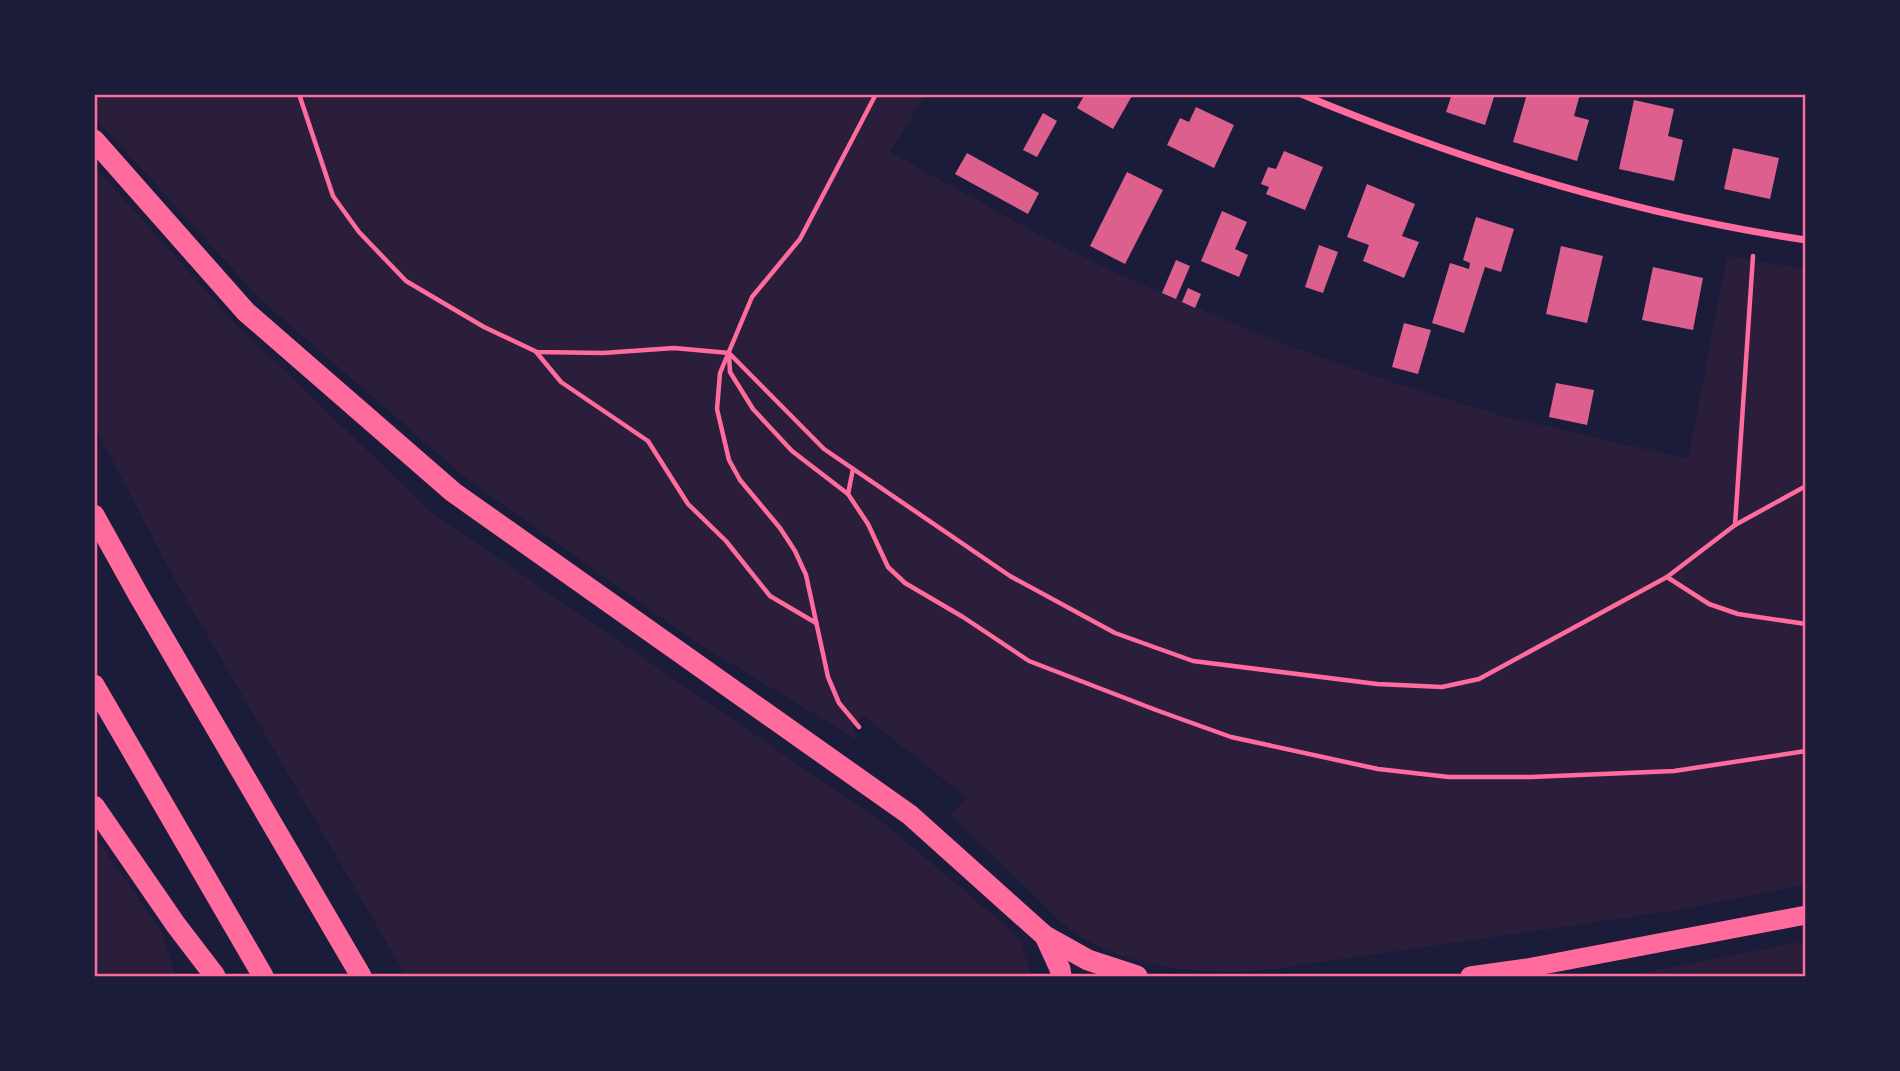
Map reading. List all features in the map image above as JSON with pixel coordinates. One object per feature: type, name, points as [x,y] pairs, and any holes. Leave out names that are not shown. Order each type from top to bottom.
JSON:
[{"type":"highway","points":[[94,140],[246,312],[453,492],[910,815],[1045,936],[1088,960],[1138,976]]},
{"type":"highway","points":[[94,515],[138,596],[361,976]]},
{"type":"highway","points":[[94,685],[263,976]]},
{"type":"highway","points":[[94,806],[176,925],[215,976]]},
{"type":"highway","points":[[1470,976],[1541,966],[1805,915]]},
{"type":"highway","points":[[1045,936],[1060,970],[1060,976]]},
{"type":"street","points":[[1301,94],[1477,161],[1562,187],[1679,218],[1805,240]]},
{"type":"path","points":[[299,94],[333,196],[359,232],[406,281],[484,327],[537,352],[603,353],[674,348],[729,354],[824,449],[1010,576],[1115,633],[1193,661],[1377,684],[1441,687],[1479,679],[1667,577],[1735,525],[1805,486]]},
{"type":"path","points":[[859,727],[839,703],[828,677],[806,575],[780,528],[740,480],[729,460],[717,409],[720,373],[752,297],[800,239],[876,94]]},
{"type":"path","points":[[1735,525],[1753,256]]},
{"type":"path","points":[[537,352],[561,382],[648,441],[688,504],[726,541],[770,596],[816,623]]},
{"type":"path","points":[[729,354],[730,372],[753,409],[792,452],[848,494],[867,524],[888,567],[905,583],[963,617],[1029,661],[1231,737],[1378,769],[1449,777],[1531,777],[1674,771],[1805,751]]},
{"type":"path","points":[[848,494],[853,468]]},
{"type":"path","points":[[1667,577],[1709,604],[1738,614],[1805,624]]},
{"type":"shaded area","points":[[94,95],[925,95],[890,152],[1045,238],[1119,274],[1276,341],[1388,381],[1503,416],[1688,459],[1727,256],[1805,269],[1805,885],[1679,910],[1266,970],[1188,970],[1162,966],[1113,952],[1089,941],[1052,914],[951,815],[966,797],[864,716],[853,726],[857,740],[691,639],[466,478],[259,298],[98,121],[95,116]]},
{"type":"shaded area","points":[[95,167],[230,318],[431,512],[886,825],[1019,939],[1032,976],[406,976],[175,580],[95,427]]},
{"type":"shaded area","points":[[95,836],[163,934],[176,976],[95,976]]},
{"type":"shaded area","points":[[1805,941],[1805,972],[1785,976],[1627,976]]},
{"type":"building","points":[[1085,94],[1133,94],[1113,129],[1077,108]]},
{"type":"building","points":[[1452,94],[1495,94],[1485,125],[1446,112]]},
{"type":"building","points":[[1527,94],[1580,94],[1574,116],[1589,120],[1577,161],[1513,142]]},
{"type":"building","points":[[1634,100],[1674,109],[1668,136],[1683,140],[1674,181],[1619,169]]},
{"type":"building","points":[[1196,107],[1234,125],[1214,168],[1167,145],[1180,118],[1189,122]]},
{"type":"building","points":[[1043,113],[1057,121],[1037,157],[1023,150]]},
{"type":"building","points":[[1733,148],[1779,158],[1770,199],[1724,189]]},
{"type":"building","points":[[1284,151],[1323,167],[1305,210],[1266,194],[1269,187],[1261,184],[1268,167],[1276,169]]},
{"type":"building","points":[[967,153],[1039,193],[1028,214],[955,174]]},
{"type":"building","points":[[1127,172],[1163,190],[1125,264],[1090,246]]},
{"type":"building","points":[[1367,184],[1415,204],[1402,236],[1419,242],[1404,278],[1363,261],[1369,245],[1347,237]]},
{"type":"building","points":[[1222,211],[1247,222],[1235,249],[1248,255],[1239,277],[1201,261]]},
{"type":"building","points":[[1476,217],[1514,229],[1501,272],[1485,267],[1464,333],[1432,323],[1450,263],[1469,269],[1470,263],[1463,260]]},
{"type":"building","points":[[1319,245],[1338,252],[1323,293],[1305,287]]},
{"type":"building","points":[[1561,246],[1603,256],[1587,323],[1546,314]]},
{"type":"building","points":[[1176,260],[1190,266],[1176,299],[1162,293]]},
{"type":"building","points":[[1653,267],[1703,278],[1693,330],[1642,320]]},
{"type":"building","points":[[1188,288],[1201,294],[1195,308],[1182,302]]},
{"type":"building","points":[[1404,323],[1431,330],[1418,374],[1392,367]]},
{"type":"building","points":[[1556,383],[1594,390],[1587,425],[1549,417]]}]
